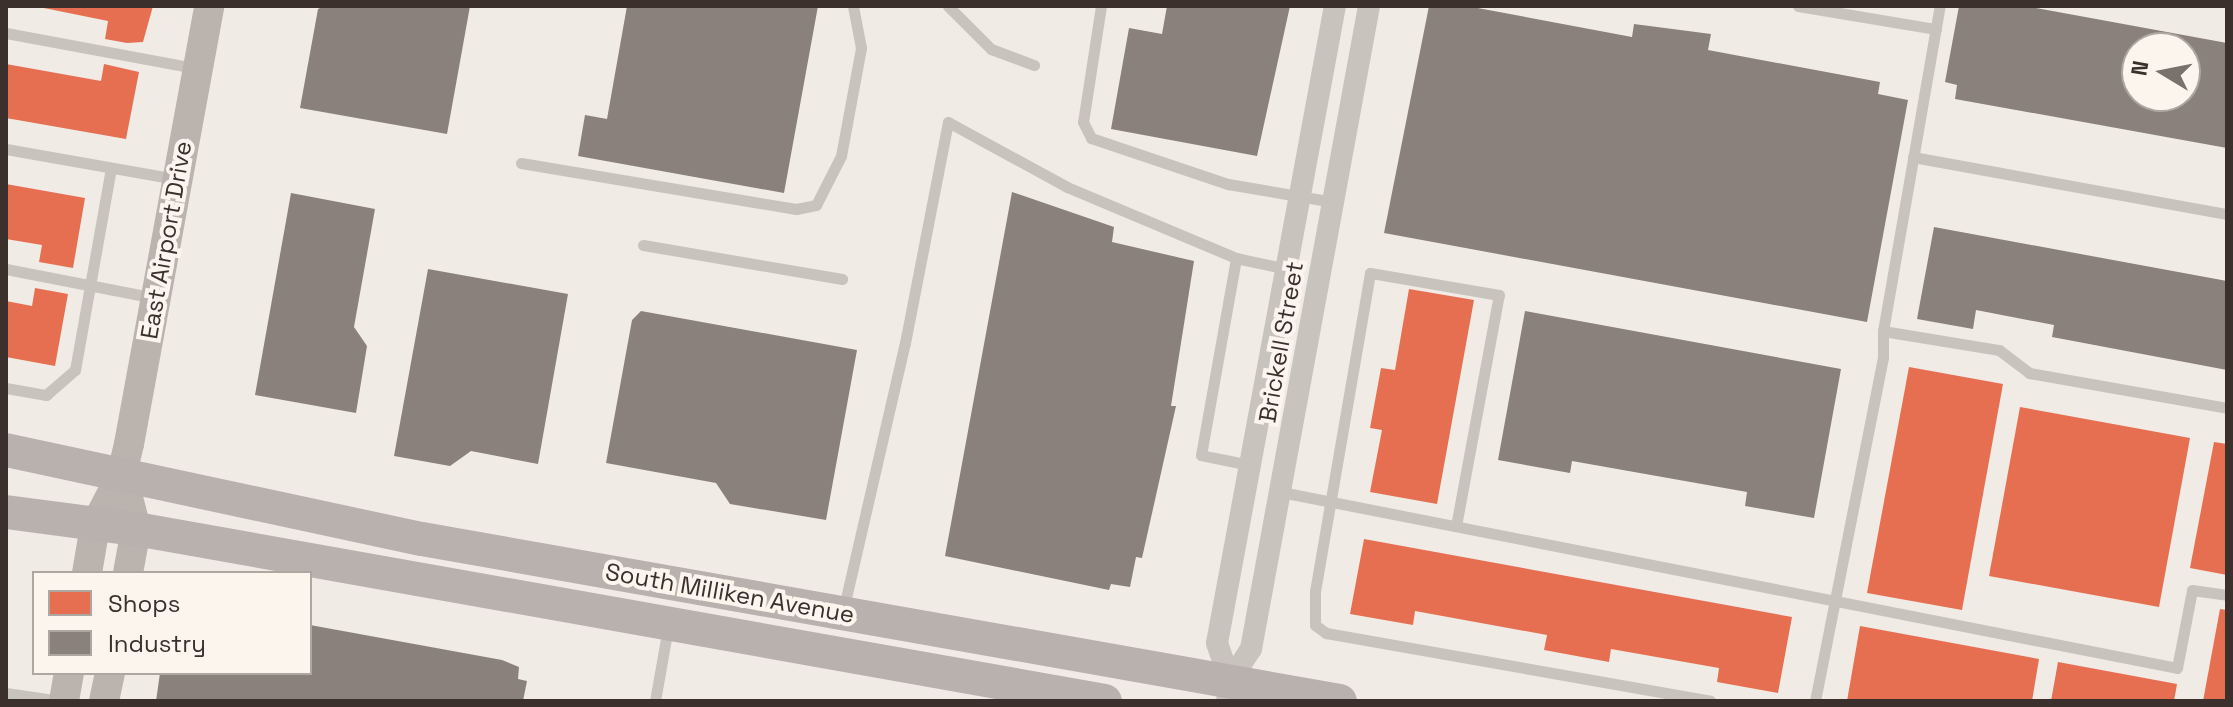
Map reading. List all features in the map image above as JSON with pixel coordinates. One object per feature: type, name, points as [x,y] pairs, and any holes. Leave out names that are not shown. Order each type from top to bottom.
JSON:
[{"type":"main road","name":"East Airport Drive","points":[[87,571],[95,526],[122,474],[209,6]]},
{"type":"main road","name":"South Milliken Avenue","points":[[6,450],[422,539],[843,613],[1229,691],[1340,701]]},
{"type":"main road","name":"East Airport Drive","points":[[122,474],[136,529],[128,571]]},
{"type":"main road","name":"South Milliken Avenue","points":[[6,512],[136,529],[1105,701]]},
{"type":"main road","points":[[62,701],[68,675]]},
{"type":"main road","points":[[104,701],[110,675]]},
{"type":"street","name":"Brickell Street","points":[[1229,691],[1217,643],[1335,6]]},
{"type":"street","name":"Brickell Street","points":[[1229,691],[1251,649],[1369,6]]},
{"type":"lane","points":[[521,163],[796,209],[816,205],[844,141],[861,48],[853,6]]},
{"type":"lane","points":[[948,6],[991,49],[1034,65]]},
{"type":"lane","points":[[1101,6],[1083,122],[1091,138],[1228,184],[1333,202]]},
{"type":"lane","points":[[1798,6],[1936,29]]},
{"type":"lane","points":[[1815,701],[1883,357],[1883,331],[1940,6]]},
{"type":"lane","points":[[6,33],[197,68]]},
{"type":"lane","points":[[843,613],[905,343],[948,122],[1067,187],[1236,258],[1287,269]]},
{"type":"lane","points":[[6,149],[177,180]]},
{"type":"lane","points":[[1913,157],[2227,214]]},
{"type":"lane","points":[[6,388],[46,395],[75,370],[111,168]]},
{"type":"lane","points":[[643,245],[842,279]]},
{"type":"lane","points":[[1236,258],[1201,455],[1250,465]]},
{"type":"lane","points":[[6,269],[156,298]]},
{"type":"lane","points":[[1456,526],[1499,295],[1370,273],[1315,591],[1315,625],[1326,633],[1710,701]]},
{"type":"lane","points":[[1883,331],[1999,350],[2029,373],[2227,408]]},
{"type":"lane","points":[[1281,492],[1833,599],[1862,609],[2177,668],[2192,590],[2227,595]]},
{"type":"lane","points":[[655,701],[669,623]]},
{"type":"lane","points":[[6,693],[62,701]]},
{"type":"building: Shops","points":[[34,6],[153,6],[143,42],[127,43],[105,39],[108,21]]},
{"type":"building: Shops","points":[[6,64],[101,81],[104,64],[139,72],[126,139],[6,118]]},
{"type":"building: Shops","points":[[6,184],[85,198],[73,268],[39,262],[42,245],[6,239]]},
{"type":"building: Shops","points":[[35,288],[68,294],[55,366],[6,357],[6,301],[32,306]]},
{"type":"building: Shops","points":[[1409,289],[1474,300],[1437,504],[1370,492],[1382,430],[1370,428],[1381,368],[1395,370]]},
{"type":"building: Shops","points":[[1909,367],[2003,384],[1962,610],[1867,593]]},
{"type":"building: Shops","points":[[2020,407],[2190,438],[2159,607],[1989,576]]},
{"type":"building: Shops","points":[[2214,442],[2227,444],[2227,575],[2190,568]]},
{"type":"building: Shops","points":[[1364,539],[1792,617],[1778,693],[1717,682],[1719,668],[1611,649],[1609,662],[1544,650],[1547,635],[1415,611],[1413,625],[1350,614]]},
{"type":"building: Shops","points":[[2220,609],[2227,610],[2227,701],[2203,701]]},
{"type":"building: Shops","points":[[1860,626],[2039,659],[2032,701],[1847,701]]},
{"type":"building: Shops","points":[[2058,662],[2177,684],[2174,701],[2051,701]]},
{"type":"building: Industry","points":[[324,6],[470,6],[447,134],[300,108],[318,9]]},
{"type":"building: Industry","points":[[627,6],[818,6],[784,193],[578,156],[585,115],[607,119]]},
{"type":"building: Industry","points":[[1167,6],[1290,6],[1257,156],[1111,129],[1129,28],[1162,34]]},
{"type":"building: Industry","points":[[1429,6],[1467,6],[1632,37],[1634,24],[1711,34],[1708,50],[1880,82],[1878,94],[1908,100],[1867,322],[1384,233]]},
{"type":"building: Industry","points":[[1959,6],[2025,6],[2167,32],[2121,32],[2121,112],[2201,112],[2201,38],[2227,43],[2227,148],[1955,99],[1957,85],[1945,82]]},
{"type":"building: Industry","points":[[1012,192],[1114,227],[1112,242],[1194,261],[1171,406],[1176,406],[1142,558],[1136,557],[1130,587],[1111,584],[1109,590],[945,556]]},
{"type":"building: Industry","points":[[291,193],[375,209],[354,327],[367,346],[356,413],[255,395]]},
{"type":"building: Industry","points":[[1934,227],[2227,281],[2227,370],[2052,337],[2054,325],[1976,310],[1973,329],[1917,319]]},
{"type":"building: Industry","points":[[428,269],[568,294],[538,464],[471,451],[450,466],[394,456]]},
{"type":"building: Industry","points":[[641,311],[857,350],[826,520],[730,504],[716,483],[606,463],[632,320]]},
{"type":"building: Industry","points":[[1525,311],[1841,369],[1814,518],[1745,506],[1747,492],[1572,461],[1570,473],[1498,460]]},
{"type":"building: Industry","points":[[312,625],[502,660],[519,667],[518,679],[527,681],[523,701],[156,701],[160,675],[312,675]]}]
